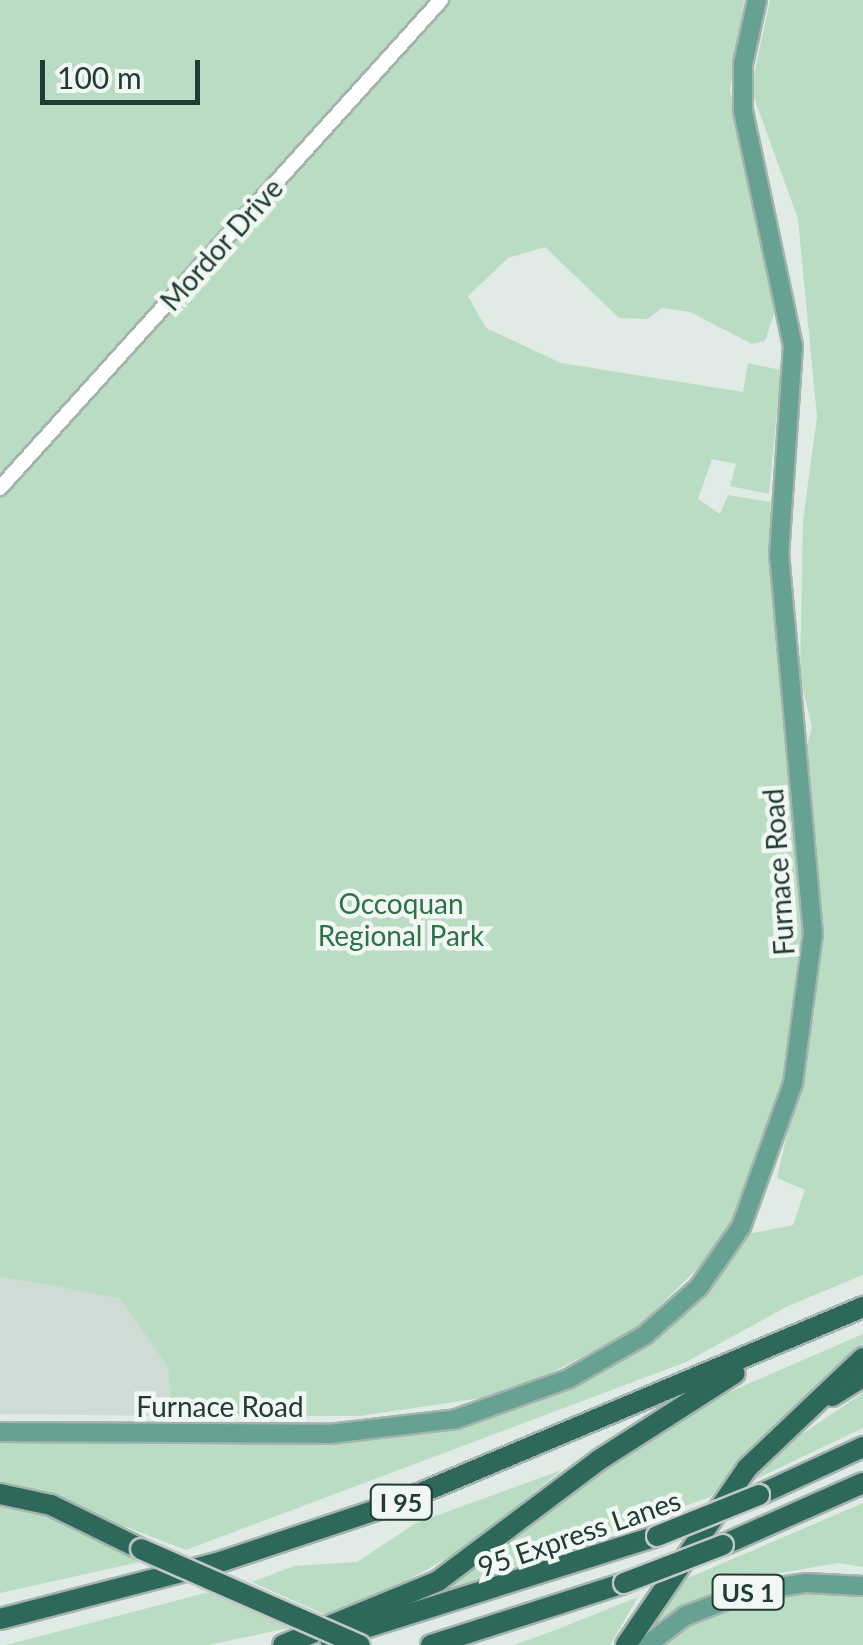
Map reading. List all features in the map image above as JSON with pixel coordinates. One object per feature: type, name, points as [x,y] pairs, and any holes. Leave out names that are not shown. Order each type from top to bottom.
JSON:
[{"type":"highway","name":"I 95","points":[[0,1620],[326,1528],[863,1307]]},
{"type":"highway","points":[[283,1645],[438,1581],[637,1434],[787,1340]]},
{"type":"highway","points":[[626,1645],[747,1468],[863,1358]]},
{"type":"highway","points":[[747,1468],[863,1377]]},
{"type":"highway","name":"95 Express Lanes","points":[[304,1645],[485,1596],[658,1536],[863,1447]]},
{"type":"highway","points":[[431,1645],[624,1583],[863,1483]]},
{"type":"highway","points":[[0,1494],[51,1505],[360,1645]]},
{"type":"main road","name":"Furnace Road","points":[[0,1432],[329,1434],[456,1419],[568,1379],[645,1335],[699,1287],[742,1228],[794,1082],[813,934],[779,556],[793,346],[743,110],[742,64],[757,0]]},
{"type":"main road","name":"US 1","points":[[647,1645],[685,1616],[748,1592],[806,1582],[863,1586]]},
{"type":"street","name":"Mordor Drive","points":[[0,488],[442,0]]},
{"type":"shaded area","points":[[0,1277],[120,1298],[168,1368],[172,1416],[0,1414]]},
{"type":"green space","name":"Occoquan Regional Park","points":[[0,0],[744,0],[730,90],[777,305],[765,341],[752,344],[690,312],[662,308],[647,319],[619,318],[545,247],[508,258],[468,296],[486,328],[561,363],[743,392],[748,363],[781,370],[769,494],[730,486],[736,464],[712,459],[698,499],[720,514],[728,495],[770,502],[803,890],[805,961],[790,1074],[738,1214],[707,1259],[634,1331],[508,1394],[360,1416],[172,1416],[168,1368],[120,1298],[0,1277]]},
{"type":"green space","points":[[770,0],[863,0],[863,1275],[788,1306],[686,1362],[186,1550],[36,1492],[0,1485],[0,1440],[219,1443],[449,1430],[601,1374],[699,1300],[748,1234],[793,1225],[805,1190],[777,1178],[814,1016],[822,923],[805,753],[812,727],[800,677],[803,520],[817,417],[798,219],[751,89]]},
{"type":"green space","points":[[863,1334],[863,1348],[793,1407],[710,1497],[397,1608],[501,1551],[608,1465],[706,1402]]},
{"type":"green space","points":[[863,1393],[863,1428],[750,1482],[787,1444]]},
{"type":"green space","points":[[562,1470],[458,1552],[363,1605],[328,1616],[252,1582],[294,1566],[357,1562],[416,1523]]},
{"type":"green space","points":[[863,1503],[863,1567],[838,1563],[762,1576],[646,1627],[667,1587]]},
{"type":"green space","points":[[0,1504],[32,1508],[149,1560],[0,1593]]},
{"type":"green space","points":[[803,1589],[863,1593],[863,1645],[663,1645],[706,1616]]},
{"type":"green space","points":[[213,1591],[303,1625],[208,1645],[6,1645]]},
{"type":"green space","points":[[638,1597],[610,1645],[514,1645],[558,1629]]}]
